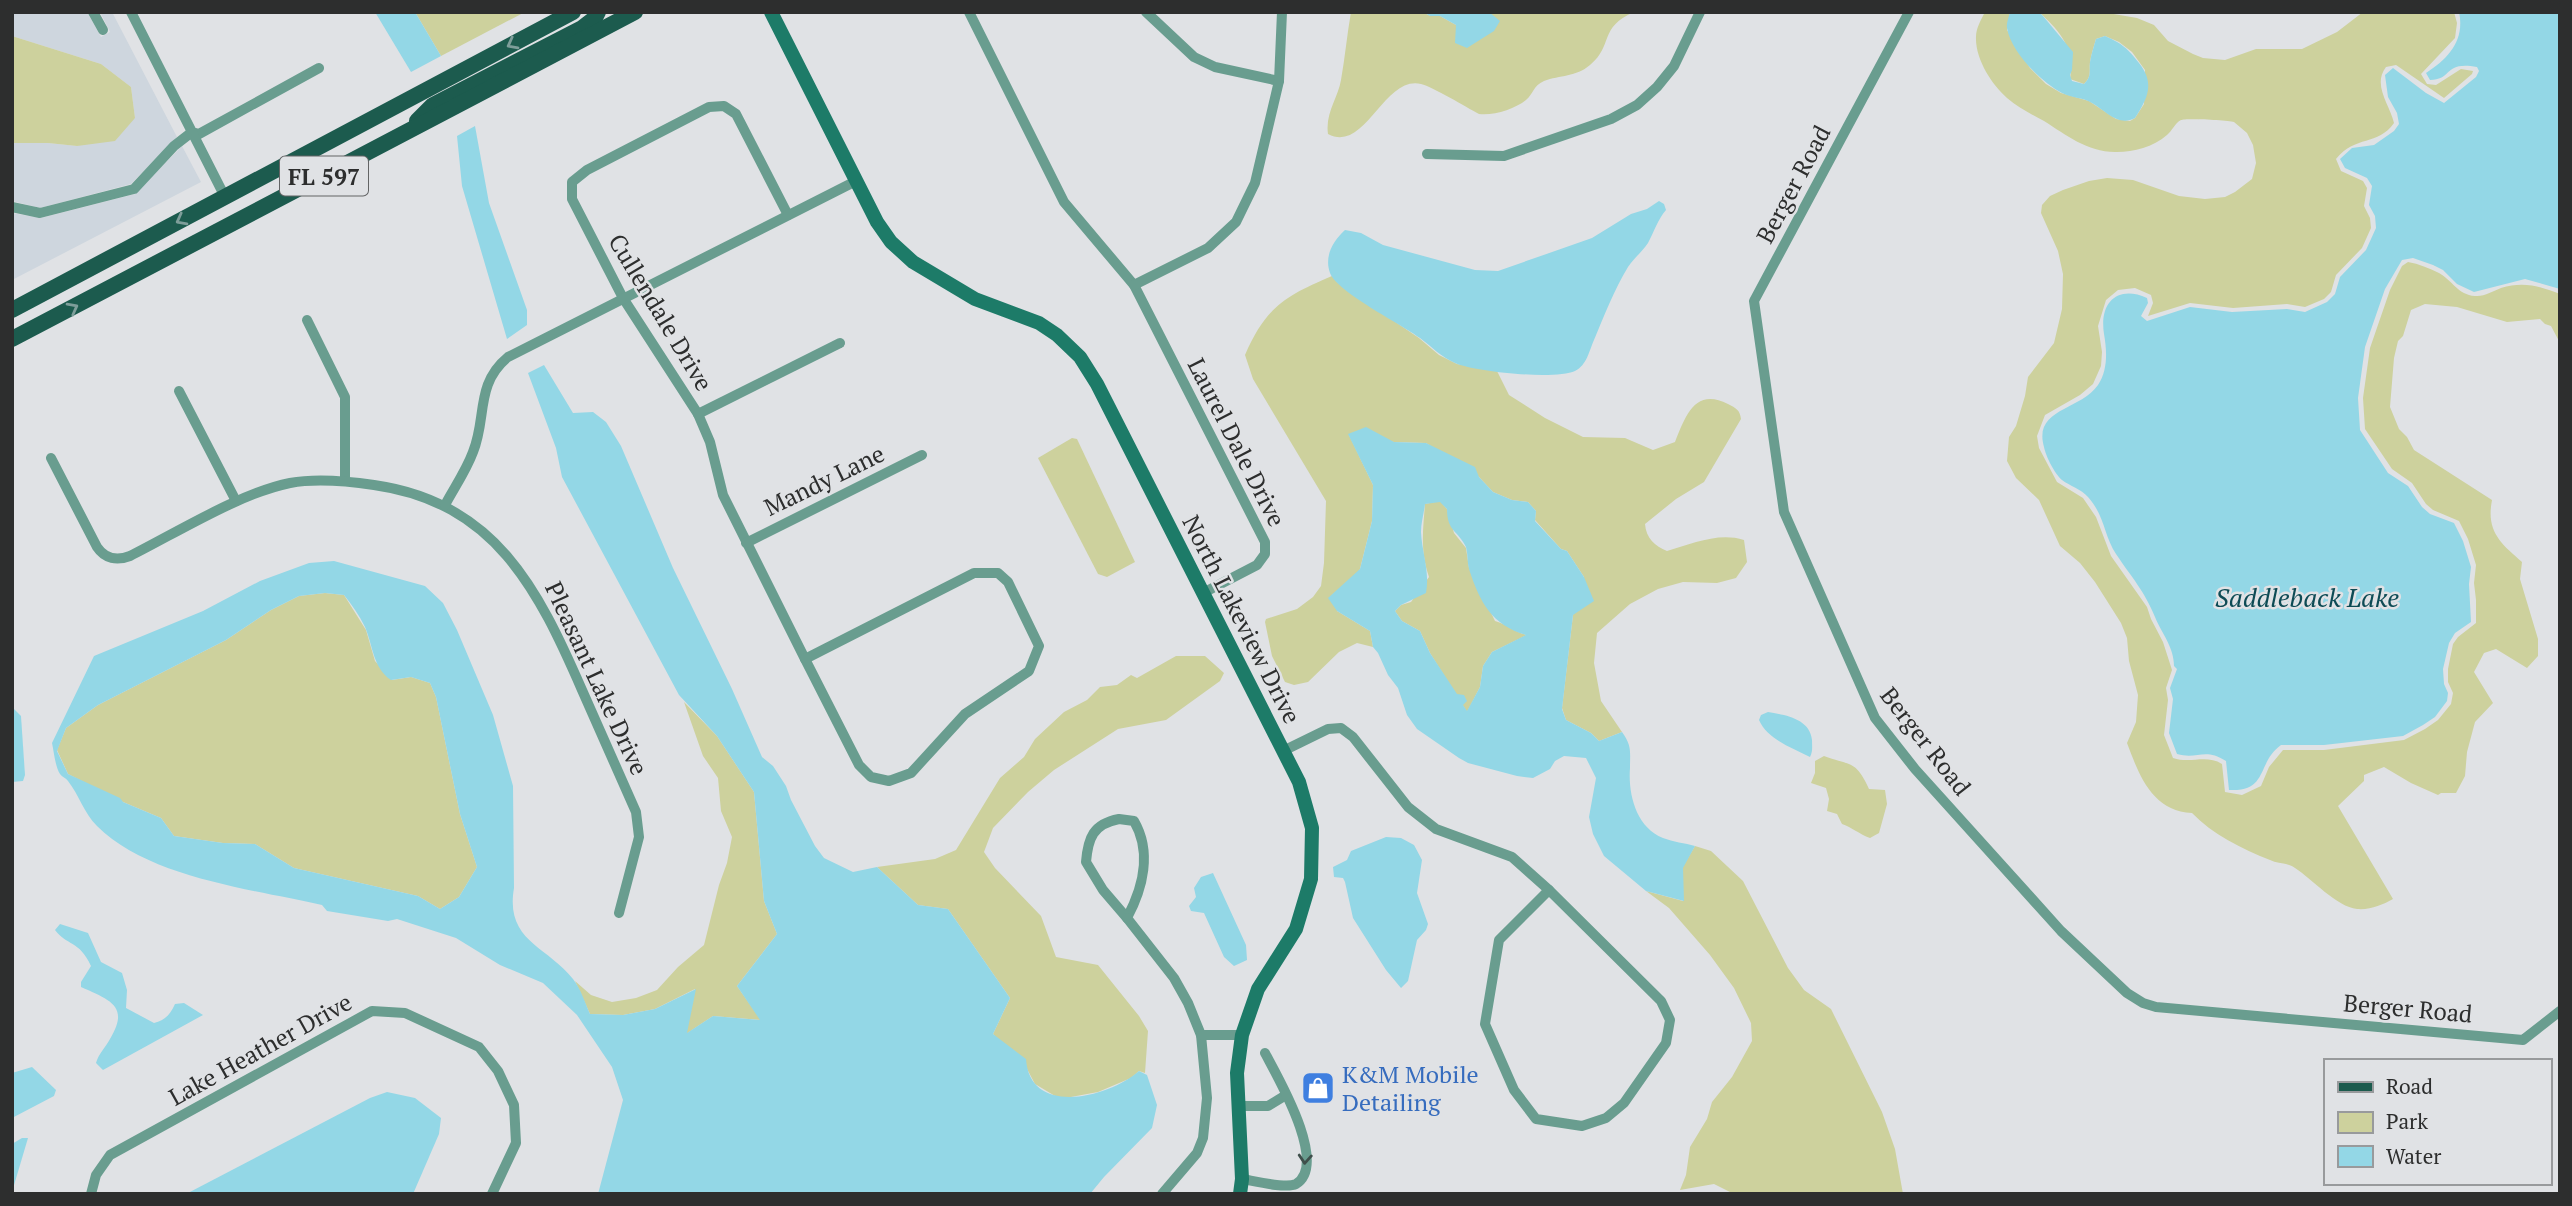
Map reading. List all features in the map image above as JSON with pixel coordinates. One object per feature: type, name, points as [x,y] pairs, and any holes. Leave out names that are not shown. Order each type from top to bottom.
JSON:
[{"type":"main road","name":"FL 597","points":[[12,310],[573,12]]},
{"type":"main road","points":[[402,135],[433,106],[582,28],[595,18],[598,12]]},
{"type":"main road","name":"FL 597","points":[[12,340],[635,12]]},
{"type":"street","points":[[93,12],[103,30]]},
{"type":"street","points":[[131,12],[225,197]]},
{"type":"street","name":"North Lakeview Drive","points":[[771,12],[877,222],[891,242],[913,262],[975,299],[1039,323],[1057,335],[1080,357],[1097,384],[1299,782],[1312,828],[1311,879],[1296,929],[1258,989],[1242,1035],[1237,1073],[1241,1186]]},
{"type":"street","name":"Laurel Dale Drive","points":[[969,12],[1064,202],[1134,285],[1265,542],[1265,554],[1256,565],[1203,593]]},
{"type":"street","points":[[1146,12],[1194,57],[1214,66],[1279,80]]},
{"type":"street","points":[[1134,285],[1208,248],[1236,222],[1255,183],[1279,80],[1282,12]]},
{"type":"street","points":[[1427,154],[1504,156],[1612,119],[1637,105],[1657,87],[1674,66],[1700,12]]},
{"type":"street","name":"Berger Road","points":[[1909,12],[1754,301],[1784,512],[1870,711],[1915,769],[2061,931],[2127,993],[2143,1003],[2193,1011],[2523,1040],[2560,1011]]},
{"type":"street","points":[[192,132],[199,134],[319,68]]},
{"type":"street","name":"Cullendale Drive","points":[[788,215],[736,114],[724,106],[709,107],[587,170],[572,182],[572,199],[622,298],[698,414],[710,442],[723,495],[746,542],[805,659],[859,765],[871,777],[890,781],[911,773],[965,714],[1028,671],[1038,646],[1008,582],[998,573],[975,573],[805,659]]},
{"type":"street","points":[[12,207],[40,213],[134,189],[174,146],[192,132]]},
{"type":"street","points":[[445,506],[474,451],[486,386],[496,367],[508,357],[856,181]]},
{"type":"street","points":[[307,320],[345,397],[345,480]]},
{"type":"street","points":[[698,414],[840,343]]},
{"type":"street","points":[[179,391],[236,501]]},
{"type":"street","name":"Mandy Lane","points":[[746,542],[922,455]]},
{"type":"street","name":"Pleasant Lake Drive","points":[[51,458],[97,547],[113,559],[130,556],[236,501],[289,484],[345,480],[397,488],[445,506],[489,537],[509,556],[537,594],[558,635],[636,812],[639,837],[619,913]]},
{"type":"street","points":[[1283,751],[1328,729],[1340,728],[1353,737],[1408,807],[1436,828],[1512,857],[1549,890],[1661,1001],[1670,1020],[1666,1043],[1624,1103],[1606,1118],[1582,1126],[1536,1119],[1514,1090],[1485,1024],[1499,940],[1549,890]]},
{"type":"street","points":[[1127,918],[1141,884],[1143,850],[1139,830],[1134,821],[1119,819],[1101,825],[1090,836],[1086,862],[1102,890],[1174,978],[1201,1035],[1207,1098],[1203,1138],[1196,1153],[1162,1194]]},
{"type":"street","name":"Lake Heather Drive","points":[[91,1194],[96,1175],[110,1155],[372,1011],[405,1013],[480,1047],[498,1071],[514,1105],[516,1143],[492,1194]]},
{"type":"street","points":[[1201,1035],[1242,1035]]},
{"type":"street","points":[[1241,1186],[1296,1184],[1303,1177],[1307,1159],[1305,1139],[1265,1053]]},
{"type":"street","points":[[1239,1106],[1268,1106],[1286,1095]]},
{"type":"shaded area","points":[[12,12],[87,12],[101,37],[110,32],[100,12],[112,12],[177,137],[131,184],[40,208],[12,201],[12,143],[77,146],[135,118],[131,87],[101,64],[12,36]]},
{"type":"shaded area","points":[[182,146],[201,182],[12,280],[12,213],[41,218],[135,194]]},
{"type":"green space","points":[[415,12],[525,12],[441,56]]},
{"type":"green space","points":[[1351,12],[1423,12],[1430,16],[1440,16],[1456,25],[1495,17],[1490,16],[1489,12],[1634,12],[1615,24],[1602,51],[1590,65],[1579,72],[1540,83],[1526,100],[1510,109],[1479,114],[1426,86],[1408,84],[1385,101],[1364,125],[1341,137],[1328,134],[1328,126],[1341,80]]},
{"type":"green space","points":[[1985,12],[2010,12],[2007,30],[2030,68],[2046,84],[2061,93],[2089,101],[2116,119],[2130,121],[2144,104],[2145,70],[2132,52],[2105,36],[2096,39],[2087,81],[2084,84],[2070,79],[2070,59],[2065,42],[2039,12],[2102,12],[2137,18],[2154,25],[2168,41],[2193,54],[2225,60],[2256,49],[2302,49],[2337,32],[2363,12],[2454,12],[2457,23],[2455,38],[2421,74],[2427,84],[2436,85],[2461,69],[2473,71],[2472,74],[2444,98],[2396,65],[2386,67],[2382,74],[2381,88],[2394,123],[2381,135],[2351,146],[2336,159],[2341,171],[2363,181],[2367,188],[2364,206],[2371,228],[2362,248],[2336,275],[2331,292],[2324,299],[2305,307],[2287,304],[2233,308],[2190,303],[2148,316],[2153,303],[2151,295],[2135,288],[2118,290],[2106,300],[2098,326],[2101,366],[2093,384],[2080,395],[2045,415],[2037,436],[2039,448],[2057,482],[2083,498],[2096,517],[2111,556],[2147,607],[2163,642],[2172,670],[2166,688],[2168,700],[2164,735],[2173,758],[2210,760],[2222,764],[2225,792],[2242,795],[2261,786],[2269,767],[2283,750],[2324,750],[2404,740],[2438,720],[2451,704],[2453,693],[2448,682],[2448,669],[2453,644],[2476,623],[2476,565],[2459,521],[2433,510],[2426,504],[2412,483],[2392,469],[2365,429],[2363,398],[2370,348],[2390,290],[2402,266],[2408,262],[2431,269],[2469,295],[2482,296],[2501,288],[2524,285],[2560,294],[2560,343],[2551,326],[2540,319],[2507,322],[2457,307],[2425,304],[2411,310],[2403,336],[2398,341],[2390,407],[2399,429],[2414,450],[2492,500],[2491,520],[2496,536],[2522,562],[2520,579],[2538,639],[2538,656],[2527,668],[2496,649],[2484,653],[2474,672],[2493,703],[2475,722],[2467,752],[2465,776],[2456,793],[2438,795],[2384,767],[2364,775],[2364,781],[2338,806],[2393,899],[2385,903],[2372,908],[2349,907],[2292,866],[2238,846],[2209,828],[2192,813],[2167,806],[2149,789],[2127,743],[2136,722],[2138,695],[2129,661],[2127,638],[2121,623],[2080,563],[2060,546],[2039,500],[2016,478],[2007,461],[2009,437],[2016,426],[2028,377],[2054,343],[2062,309],[2063,274],[2058,251],[2041,213],[2042,205],[2050,196],[2063,190],[2107,178],[2133,180],[2179,196],[2205,199],[2225,197],[2252,179],[2256,163],[2253,145],[2247,133],[2234,122],[2198,119],[2181,120],[2162,139],[2137,150],[2107,152],[2078,142],[2016,105],[2001,93],[1990,79],[1981,63],[1976,45],[1977,30]]},
{"type":"green space","points":[[12,36],[101,64],[131,87],[135,118],[115,141],[77,146],[12,143]]},
{"type":"green space","points":[[1332,276],[1439,355],[1457,364],[1497,371],[1509,395],[1545,418],[1583,437],[1625,438],[1653,450],[1675,442],[1687,415],[1699,402],[1716,400],[1739,411],[1741,419],[1704,482],[1676,499],[1645,524],[1652,541],[1667,551],[1715,538],[1744,540],[1747,562],[1736,578],[1717,583],[1683,582],[1658,589],[1630,604],[1597,633],[1594,663],[1601,701],[1622,732],[1599,741],[1591,733],[1566,720],[1562,708],[1573,615],[1584,577],[1567,551],[1561,549],[1535,520],[1536,511],[1528,502],[1512,500],[1493,492],[1479,477],[1426,443],[1394,442],[1349,435],[1373,485],[1372,521],[1360,569],[1337,611],[1370,631],[1373,647],[1357,643],[1339,652],[1308,682],[1294,685],[1285,682],[1272,656],[1265,622],[1266,619],[1297,609],[1313,597],[1321,586],[1326,501],[1253,379],[1245,355],[1269,314],[1289,297]]},
{"type":"green space","points":[[1072,438],[1077,439],[1135,562],[1107,577],[1098,574],[1038,458]]},
{"type":"green space","points":[[1440,501],[1447,509],[1454,533],[1466,548],[1469,568],[1495,621],[1527,635],[1492,652],[1483,666],[1480,687],[1467,712],[1430,653],[1420,631],[1402,621],[1395,611],[1401,605],[1411,602],[1429,577],[1423,549],[1425,504]]},
{"type":"green space","points":[[325,593],[344,595],[366,630],[375,661],[392,680],[411,677],[430,683],[436,697],[460,814],[477,867],[459,897],[440,909],[418,896],[294,868],[255,844],[223,843],[174,836],[161,818],[68,774],[57,750],[66,728],[98,705],[226,640],[271,610],[299,596]]},
{"type":"green space","points":[[1176,656],[1205,656],[1224,673],[1220,681],[1166,720],[1118,729],[1054,770],[993,828],[984,852],[995,868],[1041,916],[1056,957],[1098,965],[1148,1031],[1145,1073],[1139,1071],[1131,1078],[1098,1092],[1060,1099],[1035,1084],[1027,1069],[993,1034],[1010,998],[948,909],[918,905],[877,867],[935,859],[956,850],[1000,778],[1024,757],[1035,739],[1064,712],[1087,700],[1100,687],[1117,685],[1131,675],[1137,678]]},
{"type":"green space","points":[[684,702],[717,736],[754,792],[764,901],[777,934],[737,986],[761,1020],[713,1016],[686,1034],[695,989],[655,1009],[623,1015],[590,1014],[575,981],[591,995],[612,1002],[636,998],[657,990],[704,945],[732,837],[721,811],[718,778],[703,756]]},
{"type":"green space","points":[[1824,756],[1852,765],[1869,789],[1885,790],[1887,804],[1879,833],[1870,838],[1842,824],[1837,814],[1827,811],[1829,799],[1826,788],[1811,783],[1815,773],[1815,761]]},
{"type":"green space","points":[[1695,846],[1711,851],[1743,881],[1788,968],[1804,990],[1831,1009],[1882,1112],[1895,1149],[1903,1194],[1734,1194],[1714,1184],[1680,1190],[1686,1175],[1690,1147],[1707,1119],[1712,1102],[1732,1077],[1752,1041],[1751,1023],[1734,988],[1710,955],[1669,908],[1646,891],[1683,901],[1682,868]]},
{"type":"water","points":[[375,12],[415,12],[441,56],[411,72]]},
{"type":"water","points":[[1423,12],[1489,12],[1500,21],[1494,31],[1467,48],[1455,43],[1456,25],[1440,16],[1430,16]]},
{"type":"water","points":[[2010,12],[2039,12],[2043,16],[2073,52],[2070,75],[2072,81],[2084,84],[2088,79],[2096,39],[2105,36],[2124,47],[2147,77],[2146,97],[2135,118],[2123,121],[2118,119],[2092,103],[2065,95],[2045,82],[2014,47],[2007,28]]},
{"type":"water","name":"Saddleback Lake","points":[[2459,12],[2560,12],[2560,289],[2525,279],[2474,292],[2457,284],[2443,270],[2433,265],[2413,258],[2402,260],[2385,289],[2365,347],[2358,398],[2360,430],[2388,473],[2408,486],[2430,514],[2454,523],[2471,567],[2471,622],[2455,633],[2449,643],[2443,669],[2447,701],[2435,717],[2403,736],[2324,745],[2281,745],[2273,752],[2256,781],[2242,789],[2229,790],[2226,761],[2206,754],[2177,754],[2169,733],[2173,699],[2170,688],[2177,669],[2170,647],[2147,599],[2112,547],[2094,504],[2057,474],[2047,456],[2042,434],[2052,417],[2090,394],[2098,385],[2106,360],[2103,323],[2105,313],[2108,305],[2119,295],[2147,298],[2148,303],[2141,316],[2147,321],[2190,307],[2232,312],[2287,309],[2305,312],[2327,302],[2335,294],[2340,277],[2366,250],[2376,228],[2375,216],[2369,205],[2372,186],[2367,178],[2345,168],[2340,159],[2352,148],[2374,145],[2394,131],[2399,124],[2397,113],[2388,97],[2385,75],[2393,68],[2444,103],[2476,77],[2479,71],[2477,67],[2466,66],[2453,68],[2437,79],[2430,80],[2426,73],[2442,61],[2457,40],[2460,31]]},
{"type":"water","points":[[475,126],[489,203],[527,310],[527,325],[507,339],[462,186],[457,136]]},
{"type":"water","points":[[1659,201],[1664,204],[1666,210],[1648,243],[1623,276],[1585,361],[1575,371],[1565,374],[1515,374],[1455,363],[1344,289],[1335,281],[1328,267],[1331,249],[1345,230],[1361,233],[1383,245],[1475,270],[1498,271],[1592,238],[1631,214],[1647,209]]},
{"type":"water","points":[[544,365],[573,413],[593,412],[606,422],[621,446],[673,568],[762,757],[773,766],[786,786],[815,846],[824,858],[853,872],[877,867],[918,905],[948,909],[1010,998],[993,1034],[1026,1059],[1031,1078],[1041,1089],[1056,1096],[1073,1097],[1110,1088],[1139,1071],[1147,1075],[1157,1105],[1152,1128],[1090,1194],[598,1194],[623,1100],[612,1067],[577,1015],[543,983],[500,965],[456,938],[397,919],[388,921],[327,911],[322,905],[203,879],[144,858],[119,844],[97,826],[72,786],[60,774],[52,743],[94,656],[203,611],[260,581],[309,563],[334,561],[425,586],[443,603],[457,630],[493,715],[513,786],[513,906],[522,931],[573,979],[590,1014],[623,1015],[655,1009],[696,989],[687,1033],[713,1016],[760,1020],[737,986],[777,934],[764,901],[754,792],[717,736],[679,695],[562,477],[556,448],[528,373]],"holes":[[[325,593],[344,595],[365,627],[377,663],[385,675],[391,680],[411,677],[430,683],[436,697],[460,814],[477,867],[459,897],[440,909],[418,896],[294,868],[255,844],[223,843],[174,836],[161,818],[68,774],[57,751],[66,728],[98,705],[226,640],[271,610],[299,596]]]},
{"type":"water","points":[[1366,427],[1394,442],[1426,443],[1475,467],[1479,477],[1493,492],[1512,500],[1528,502],[1536,511],[1535,521],[1561,549],[1567,551],[1584,577],[1594,601],[1573,615],[1562,709],[1566,720],[1591,733],[1599,741],[1622,732],[1630,749],[1632,799],[1640,818],[1654,833],[1663,838],[1695,846],[1683,868],[1684,901],[1646,891],[1604,856],[1593,834],[1589,817],[1596,778],[1586,758],[1564,756],[1555,761],[1550,769],[1533,778],[1517,776],[1468,763],[1417,729],[1407,715],[1398,688],[1373,647],[1370,631],[1337,611],[1328,598],[1360,569],[1372,521],[1373,485],[1348,434]],"holes":[[[1440,502],[1447,509],[1451,527],[1466,547],[1469,569],[1483,602],[1496,619],[1514,631],[1526,635],[1492,652],[1483,666],[1480,687],[1467,711],[1463,705],[1467,701],[1464,695],[1457,694],[1430,653],[1420,631],[1402,621],[1395,611],[1401,605],[1426,593],[1421,532],[1425,504]]]},
{"type":"water","points":[[12,707],[21,716],[25,775],[23,781],[12,782]]},
{"type":"water","points":[[1768,712],[1796,719],[1807,727],[1812,740],[1810,757],[1768,733],[1759,720],[1761,715]]},
{"type":"water","points":[[1386,837],[1401,838],[1414,845],[1422,860],[1417,893],[1428,924],[1417,940],[1408,981],[1401,988],[1386,970],[1353,918],[1345,882],[1343,878],[1334,877],[1333,867],[1347,860],[1351,851]]},
{"type":"water","points":[[1213,873],[1246,945],[1247,960],[1234,966],[1224,957],[1204,913],[1191,911],[1189,906],[1196,897],[1194,888],[1201,877]]},
{"type":"water","points":[[60,924],[88,933],[101,962],[122,973],[127,990],[126,1008],[154,1023],[167,1016],[175,1004],[184,1003],[203,1015],[103,1070],[96,1063],[116,1028],[117,1011],[108,1000],[81,987],[81,982],[91,966],[78,947],[55,930]]},
{"type":"water","points":[[32,1067],[56,1090],[54,1096],[12,1118],[12,1073]]},
{"type":"water","points":[[387,1092],[415,1098],[441,1118],[439,1134],[413,1194],[186,1194],[370,1098]]},
{"type":"water","points":[[22,1138],[28,1138],[12,1192],[12,1144]]},
{"type":"place","name":"K&M Mobile Detailing","points":[[1318,1088]]}]
